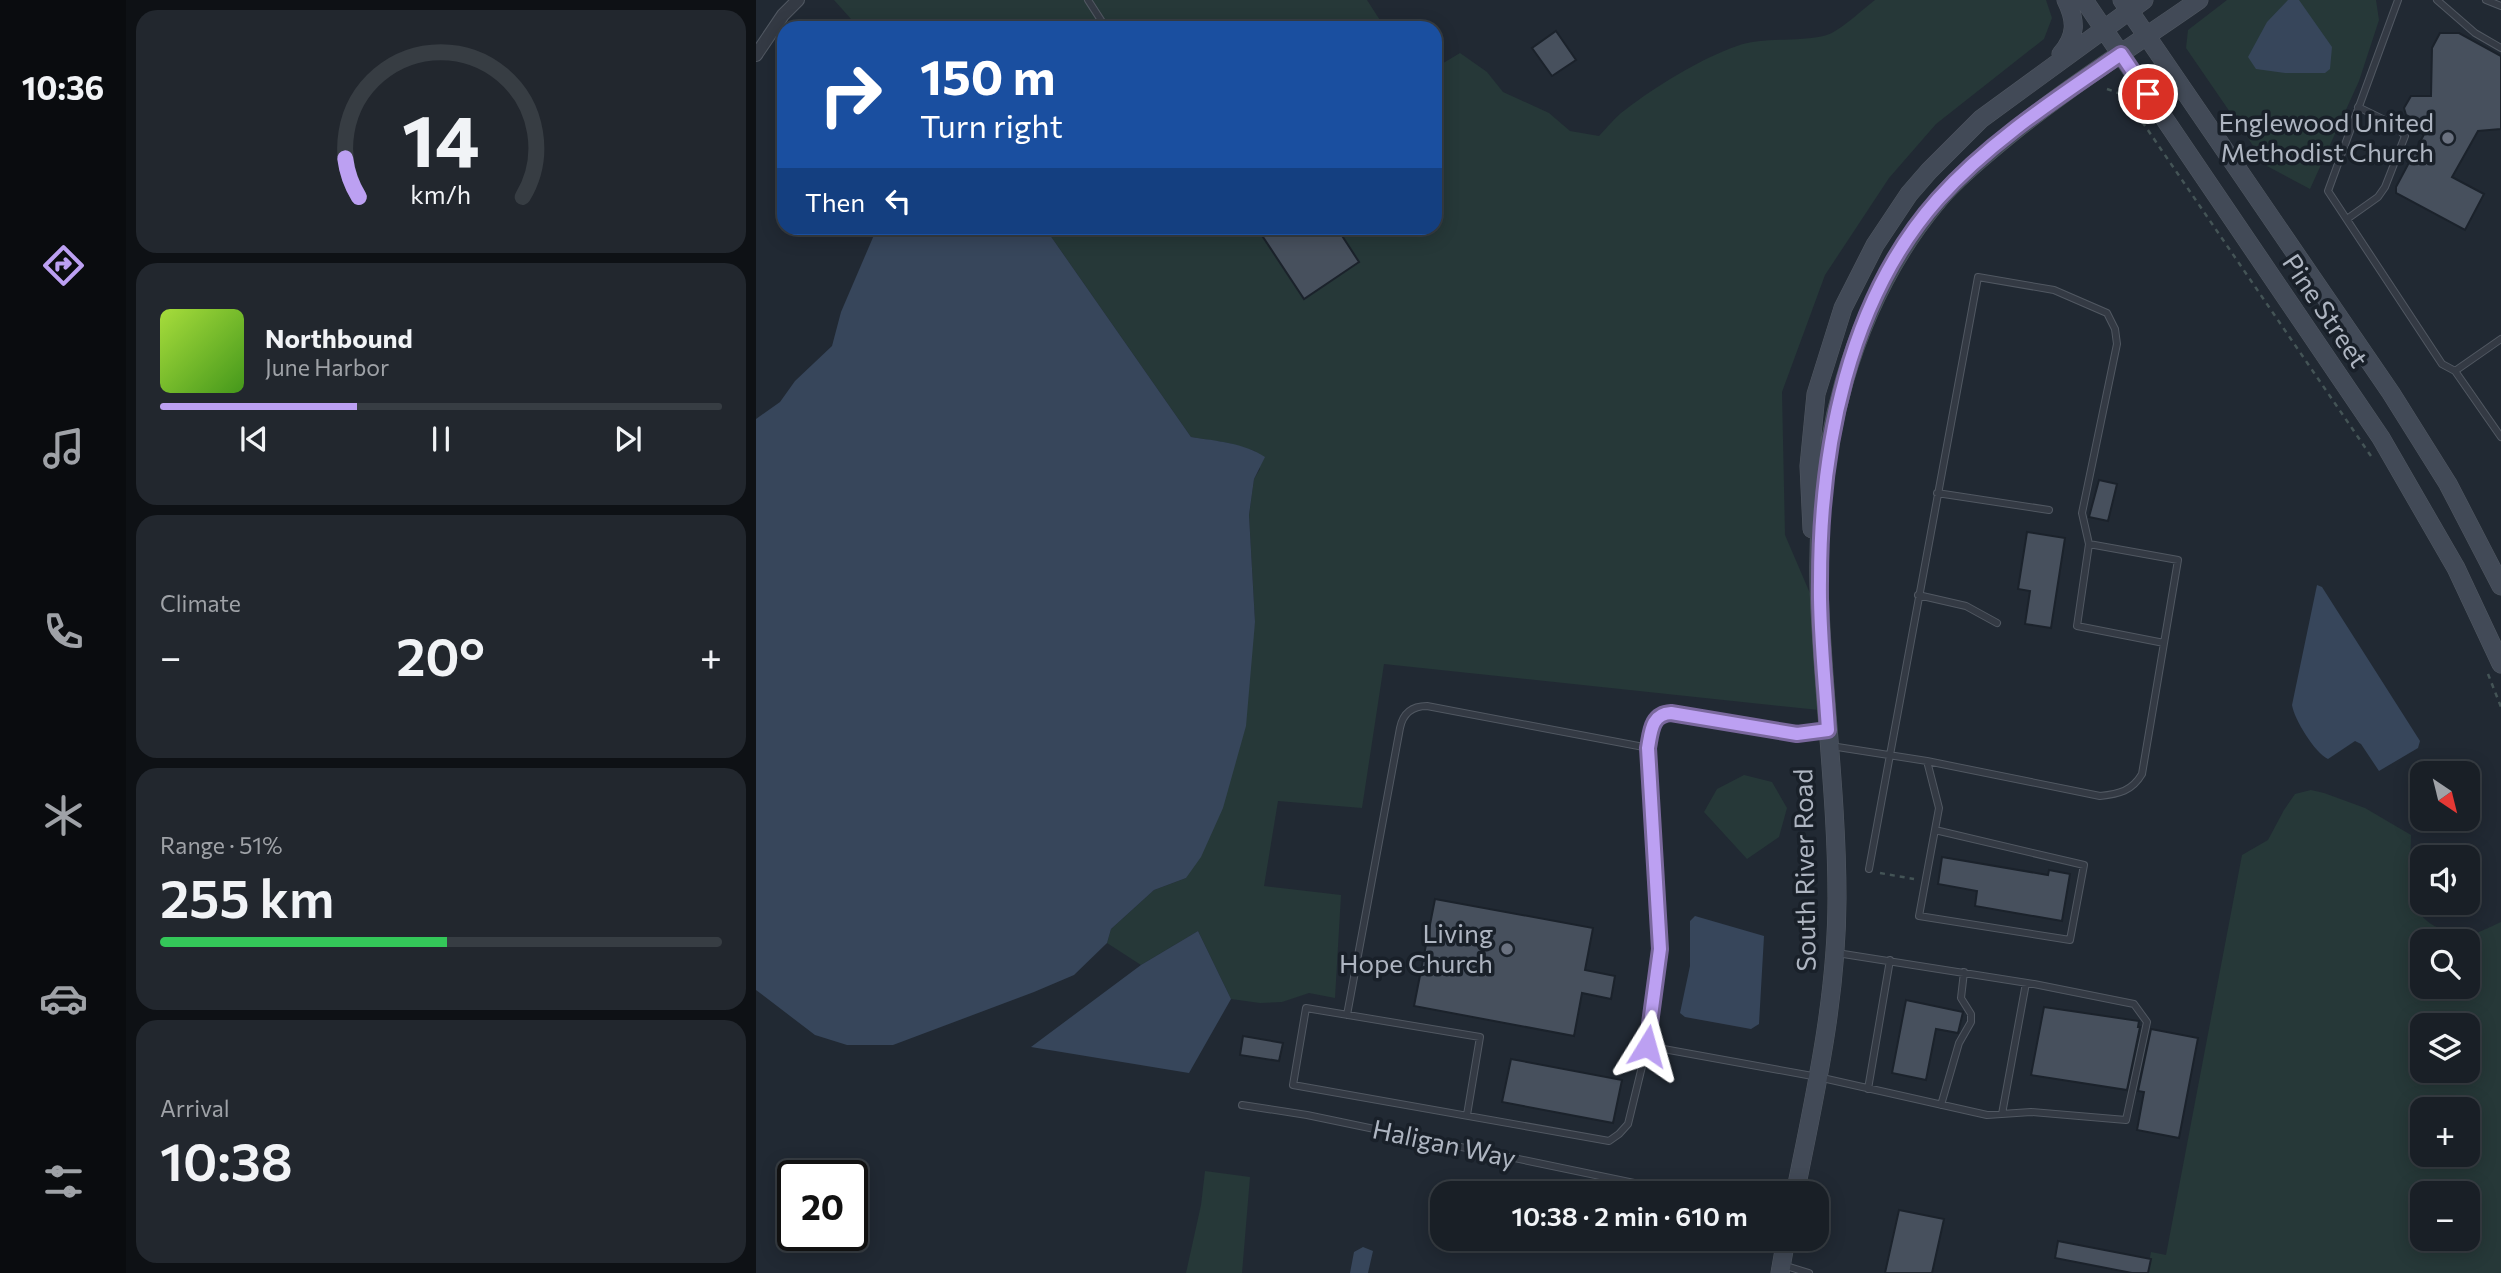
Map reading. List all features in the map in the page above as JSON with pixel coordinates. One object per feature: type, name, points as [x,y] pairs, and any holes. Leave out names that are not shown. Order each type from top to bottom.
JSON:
[{"type":"main road","points":[[2048,68],[2072,38],[2075,26],[2066,0]]},
{"type":"main road","name":"Pine Street","points":[[2084,0],[2381,439],[2440,538],[2467,591],[2493,665]]},
{"type":"main road","name":"South River Road","points":[[1798,1181],[1830,1010],[1835,952],[1836,884],[1829,738],[1809,466],[1816,394],[1843,308],[1875,245],[1909,194],[1980,119],[2104,28],[2125,5],[2144,0]]},
{"type":"main road","name":"South River Road","points":[[1819,584],[1825,484],[1838,403],[1861,330],[1892,265],[1913,231],[1939,199],[2021,124],[2199,0]]},
{"type":"main road","name":"Pine Street","points":[[2125,5],[2391,393],[2448,484],[2499,579]]},
{"type":"main road","points":[[2467,591],[2499,579]]},
{"type":"main road","points":[[1781,1269],[1784,1251]]},
{"type":"street","points":[[779,21],[798,0]]},
{"type":"street","points":[[756,55],[777,24]]},
{"type":"lane","points":[[1088,0],[1102,21]]},
{"type":"lane","points":[[2398,0],[2328,191],[2442,364],[2455,371],[2501,437]]},
{"type":"lane","points":[[2437,0],[2476,33],[2501,48]]},
{"type":"lane","points":[[2486,0],[2501,6]]},
{"type":"lane","points":[[2347,219],[2378,197],[2385,187],[2405,136],[2395,125],[2358,107]]},
{"type":"lane","points":[[1869,869],[1978,277],[2054,290],[2107,313],[2115,329],[2117,344],[2082,513],[2089,544],[2077,626],[2164,643]]},
{"type":"lane","points":[[2455,371],[2501,339]]},
{"type":"lane","points":[[1937,493],[2049,510]]},
{"type":"lane","points":[[1467,1115],[1480,1037],[1306,1008],[1293,1085],[1609,1141],[1619,1134],[1628,1124],[1647,1046],[1660,949],[1648,748],[1652,726],[1656,717],[1662,713],[1679,713],[1829,738],[1889,755],[2099,796],[2119,794],[2136,784],[2143,774],[2178,560],[2089,544]]},
{"type":"lane","points":[[1918,595],[1966,606],[1997,623]]},
{"type":"lane","points":[[1347,1015],[1400,728],[1408,711],[1417,706],[1427,706],[1648,748]]},
{"type":"lane","points":[[1927,761],[1939,808],[1919,916],[2070,940],[2084,865],[1935,830]]},
{"type":"lane","points":[[1647,1046],[1818,1077],[1987,1115],[2031,1112],[2126,1120],[2147,1021],[2134,1004],[1964,972],[1835,952]]},
{"type":"lane","points":[[1868,1089],[1890,960]]},
{"type":"lane","points":[[1941,1105],[1959,1043],[1971,1022],[1971,1014],[1961,999],[1964,972]]},
{"type":"lane","points":[[2002,1114],[2026,983]]},
{"type":"lane","name":"Haligan Way","points":[[1242,1105],[1307,1115],[1624,1181]]},
{"type":"lane","points":[[1781,1269],[1809,1273]]},
{"type":"path","points":[[2107,89],[2121,94],[2128,101],[2380,469]]},
{"type":"path","points":[[2493,665],[2501,707]]},
{"type":"path","points":[[1876,872],[1925,881]]},
{"type":"shaded area","points":[[834,0],[1367,0],[1380,21],[853,21]]},
{"type":"shaded area","points":[[1875,0],[2046,0],[2052,18],[2044,39],[1936,124],[1889,178],[1825,275],[1782,392],[1785,535],[1812,598],[1819,710],[1384,664],[1362,808],[1278,801],[1264,886],[1341,895],[1335,998],[1309,993],[1282,1002],[1260,1003],[1231,999],[1198,931],[1141,965],[1107,943],[1111,929],[1154,890],[1186,878],[1255,622],[1249,515],[1254,479],[1260,469],[1255,451],[1191,437],[1050,235],[1442,235],[1442,64],[1460,53],[1487,72],[1503,92],[1549,113],[1570,131],[1599,136],[1637,101],[1708,58],[1748,43],[1827,35],[1845,25]]},
{"type":"shaded area","points":[[2227,0],[2376,0],[2379,20],[2359,81],[2310,189],[2267,166],[2186,48],[2188,30]]},
{"type":"shaded area","points":[[1744,775],[1772,782],[1787,808],[1779,837],[1747,859],[1704,812],[1717,789]]},
{"type":"shaded area","points":[[2311,790],[2365,808],[2411,835],[2410,915],[2422,915],[2430,923],[2443,929],[2410,929],[2410,999],[2480,999],[2480,932],[2501,922],[2501,1273],[2147,1273],[2151,1252],[2166,1255],[2242,855],[2268,840],[2295,794]]},
{"type":"shaded area","points":[[1205,1171],[1250,1177],[1242,1273],[1186,1273],[1201,1205]]},
{"type":"water","points":[[2288,0],[2299,0],[2332,47],[2330,69],[2325,73],[2285,73],[2256,69],[2248,57],[2267,22]]},
{"type":"water","points":[[874,235],[1050,235],[1191,437],[1239,446],[1265,457],[1254,479],[1249,515],[1255,622],[1246,726],[1223,808],[1201,857],[1186,878],[1154,890],[1111,929],[1107,943],[1074,975],[893,1045],[847,1045],[815,1035],[756,990],[756,419],[780,402],[795,381],[832,346],[841,312]]},
{"type":"water","points":[[2317,585],[2322,587],[2420,741],[2418,748],[2379,771],[2361,744],[2355,741],[2328,759],[2323,756],[2306,735],[2292,705]]},
{"type":"water","points":[[1695,916],[1764,936],[1759,1024],[1751,1029],[1685,1017],[1680,1013],[1690,966],[1690,921]]},
{"type":"water","points":[[1198,931],[1231,999],[1189,1073],[1031,1047],[1141,965]]},
{"type":"water","points":[[1363,1247],[1373,1251],[1368,1273],[1350,1273],[1354,1252]]},
{"type":"building","points":[[1556,31],[1576,60],[1552,76],[1532,48]]},
{"type":"building","name":"Englewood United Methodist Church","points":[[2440,33],[2459,33],[2501,56],[2501,129],[2478,131],[2452,177],[2484,194],[2465,230],[2396,193],[2396,187],[2428,127],[2406,115],[2404,108],[2411,96],[2431,96],[2432,48]]},
{"type":"building","points":[[1262,235],[1342,235],[1359,262],[1304,299]]},
{"type":"building","points":[[2099,480],[2117,484],[2108,521],[2089,517]]},
{"type":"building","points":[[2027,532],[2065,538],[2051,628],[2025,624],[2030,591],[2018,589]]},
{"type":"building","points":[[1942,857],[2048,875],[2049,870],[2070,874],[2062,921],[1975,906],[1977,891],[1938,884]]},
{"type":"building","name":"Living Hope Church","points":[[1435,899],[1593,928],[1585,970],[1615,976],[1611,999],[1582,993],[1574,1036],[1414,1006]]},
{"type":"building","points":[[1906,1000],[1963,1012],[1958,1033],[1936,1029],[1926,1080],[1892,1073]]},
{"type":"building","points":[[2044,1007],[2139,1021],[2127,1090],[2031,1075]]},
{"type":"building","points":[[2151,1029],[2198,1038],[2179,1138],[2137,1130],[2144,1092],[2138,1091]]},
{"type":"building","points":[[1243,1036],[1283,1043],[1279,1061],[1240,1055]]},
{"type":"building","points":[[1511,1059],[1622,1080],[1613,1123],[1502,1102]]},
{"type":"building","points":[[1899,1210],[1944,1219],[1932,1273],[1885,1273]]},
{"type":"building","points":[[2058,1241],[2151,1259],[2148,1273],[2132,1273],[2055,1258]]},
{"type":"place","name":"Englewood United Methodist Church","points":[[2448,138]]},
{"type":"place","name":"Living Hope Church","points":[[1507,949]]},
{"type":"route","points":[[1647,1046],[1660,949],[1648,748],[1652,726],[1656,717],[1662,713],[1679,713],[1797,734],[1828,730],[1819,584],[1820,536],[1829,449],[1838,403],[1861,330],[1892,265],[1913,231],[1939,199],[1976,163],[2021,124],[2121,54],[2148,94]]}]
